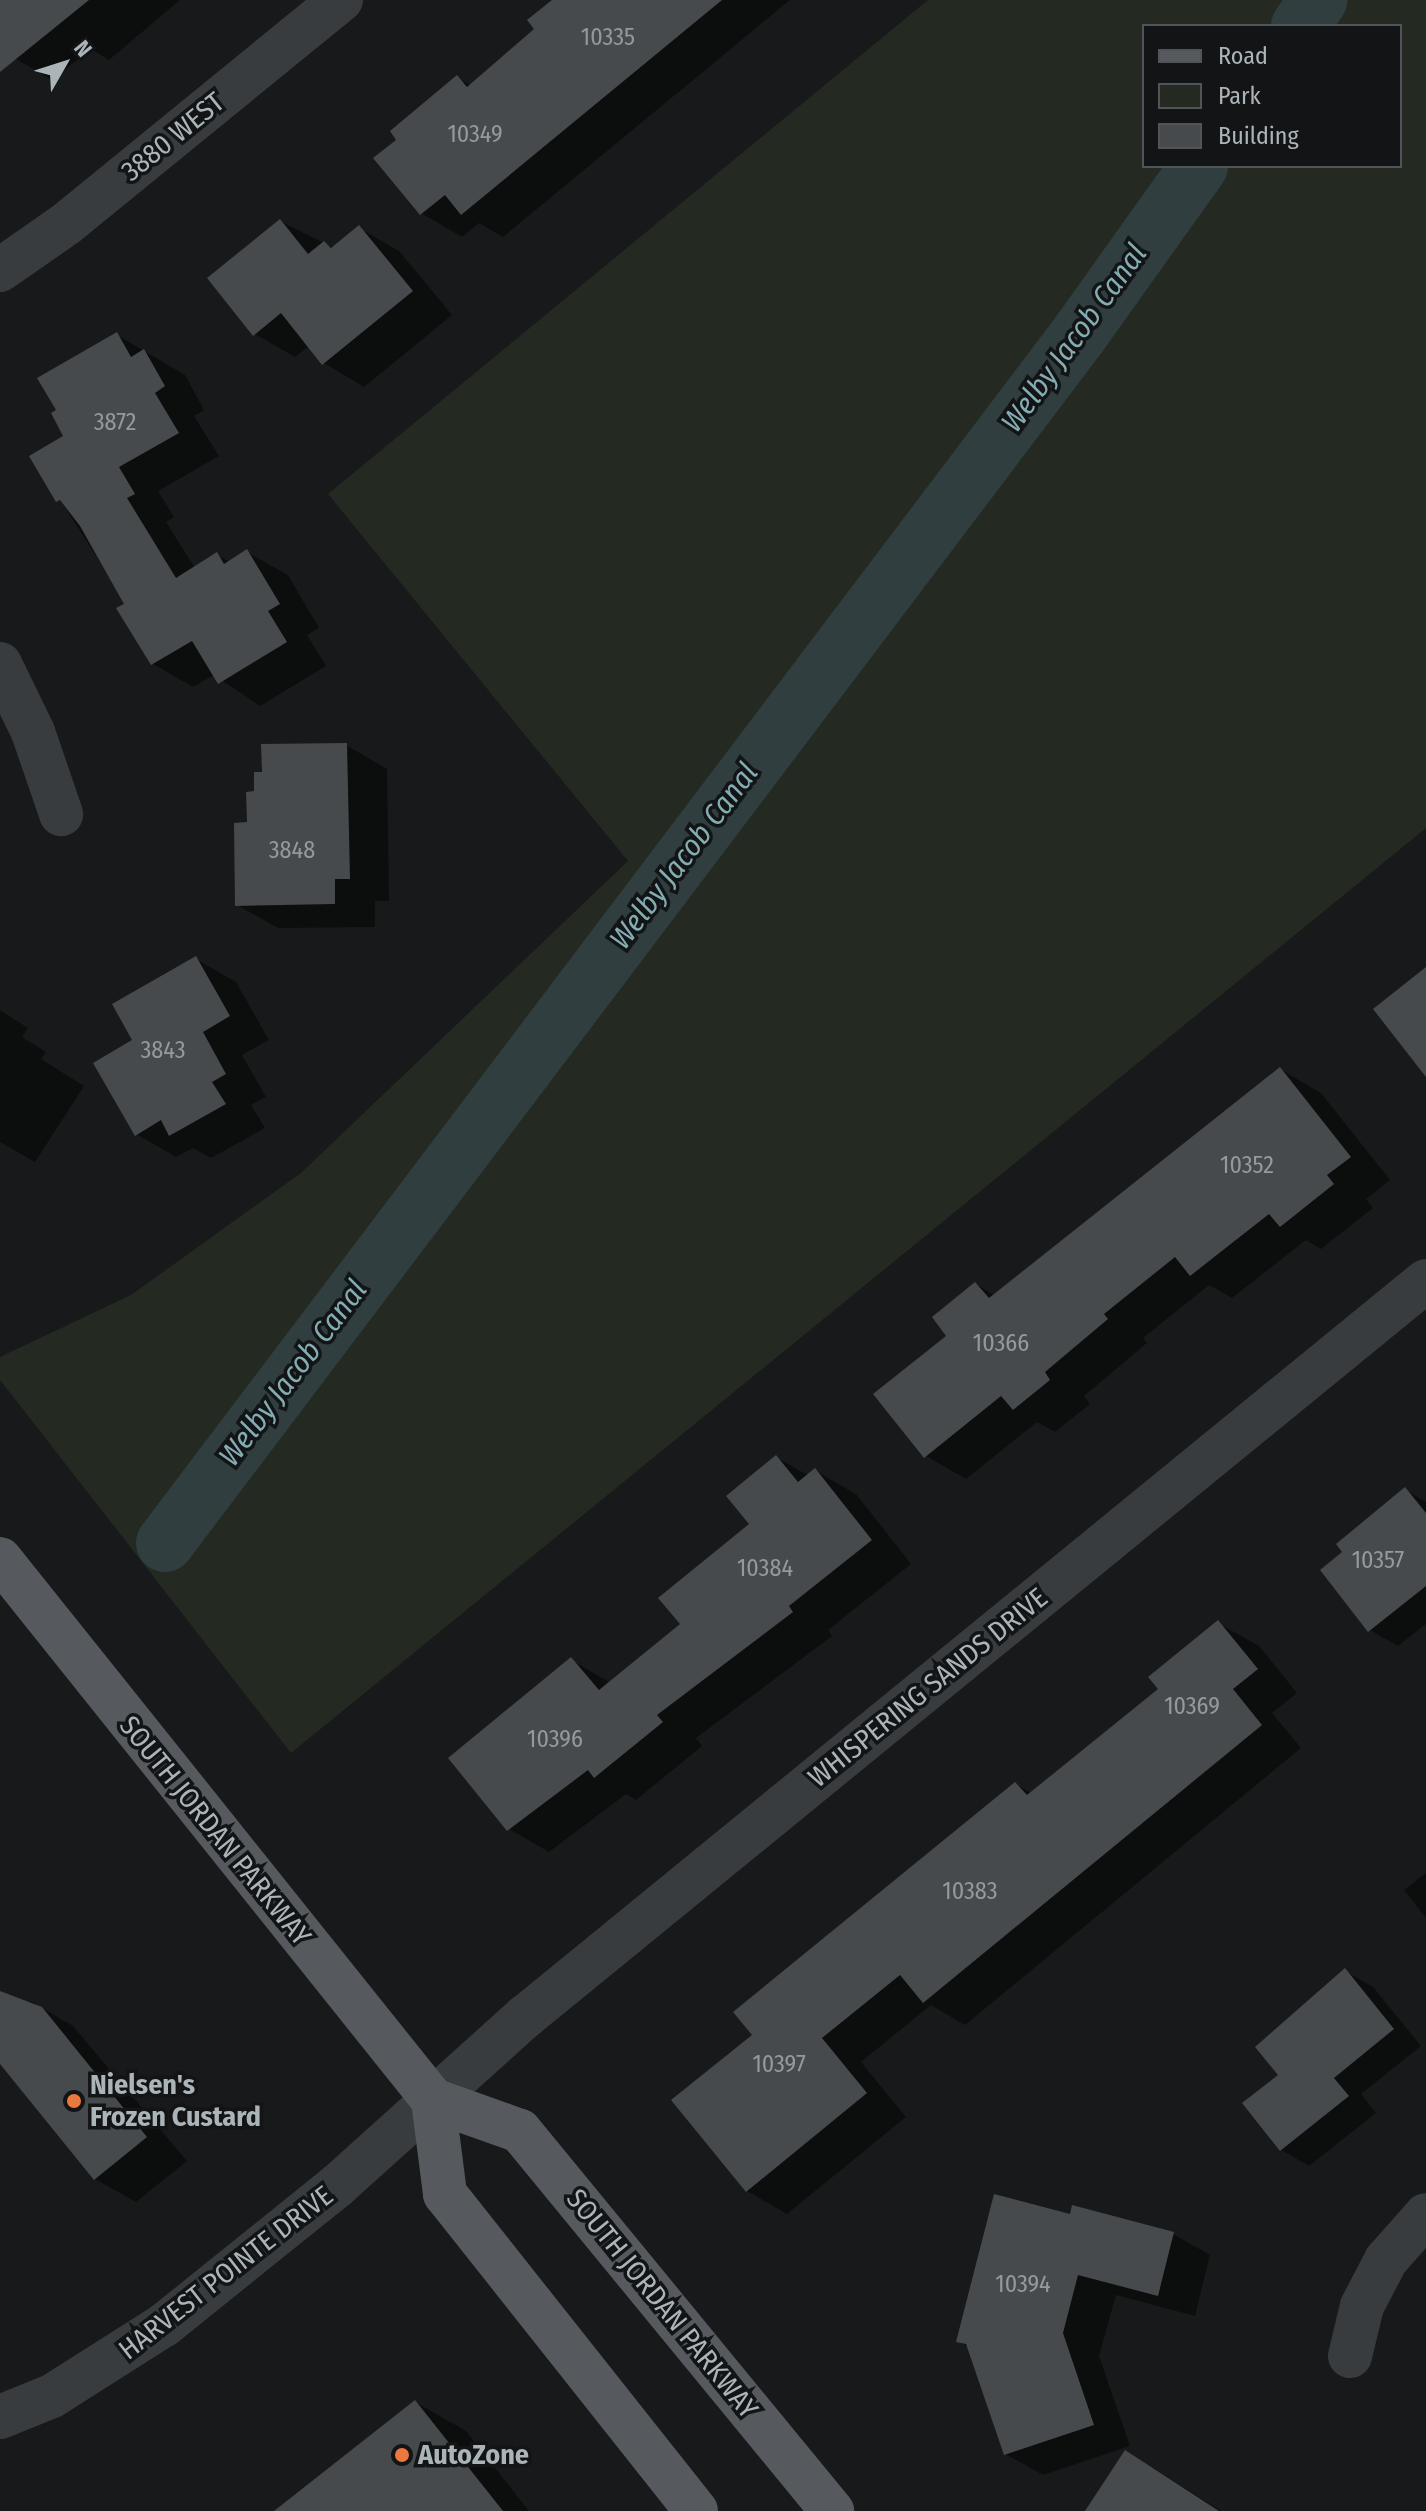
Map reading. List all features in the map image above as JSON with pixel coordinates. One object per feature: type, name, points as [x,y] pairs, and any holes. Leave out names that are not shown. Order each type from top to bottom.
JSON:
[{"type":"main road","name":"SOUTH JORDAN PARKWAY","points":[[0,1559],[433,2100],[520,2131],[832,2511]]},
{"type":"main road","points":[[433,2100],[445,2194],[696,2511]]},
{"type":"street","name":"3880 WEST","points":[[0,270],[66,224],[341,0]]},
{"type":"street","points":[[0,664],[33,732],[61,814]]},
{"type":"street","name":"WHISPERING SANDS DRIVE","points":[[433,2100],[526,2016],[1426,1281]]},
{"type":"street","name":"HARVEST POINTE DRIVE","points":[[0,2417],[52,2396],[129,2351],[338,2185],[433,2100]]},
{"type":"street","points":[[1350,2356],[1362,2306],[1386,2260],[1426,2215]]},
{"type":"green space","points":[[928,0],[1426,0],[1426,828],[291,1753],[0,1380],[0,1357],[131,1295],[301,1173],[628,861],[328,494]]},
{"type":"building","points":[[0,0],[89,0],[0,72]]},
{"type":"building","points":[[552,0],[722,0],[461,215],[445,195],[420,215],[373,158],[396,140],[390,131],[457,75],[467,87],[534,29],[527,20]]},
{"type":"building","points":[[280,219],[308,254],[324,241],[331,248],[359,225],[413,291],[322,365],[281,313],[253,336],[207,278]]},
{"type":"building","points":[[117,332],[131,357],[144,349],[165,386],[155,393],[179,433],[119,467],[135,494],[127,498],[176,578],[217,552],[224,564],[247,549],[280,604],[268,611],[287,642],[218,684],[192,641],[151,665],[116,608],[124,604],[80,526],[60,500],[56,502],[29,456],[63,436],[51,413],[56,410],[37,378]]},
{"type":"building","points":[[347,743],[350,879],[335,879],[335,904],[235,906],[234,823],[247,822],[246,792],[254,791],[254,772],[262,772],[261,744]]},
{"type":"building","points":[[196,956],[230,1016],[203,1032],[226,1074],[212,1082],[226,1104],[169,1136],[161,1120],[135,1136],[93,1063],[132,1040],[112,1004]]},
{"type":"building","points":[[1426,967],[1426,1077],[1373,1009]]},
{"type":"building","points":[[1280,1067],[1351,1157],[1327,1175],[1334,1184],[1280,1227],[1269,1214],[1190,1276],[1175,1257],[1104,1314],[1108,1319],[1045,1372],[1050,1380],[1013,1410],[1001,1396],[924,1458],[873,1394],[946,1336],[932,1317],[975,1282],[989,1298]]},
{"type":"building","points":[[776,1455],[798,1482],[815,1468],[872,1540],[789,1606],[793,1612],[657,1715],[663,1722],[594,1778],[588,1770],[507,1831],[448,1758],[571,1657],[599,1690],[680,1624],[658,1598],[749,1524],[726,1496]]},
{"type":"building","points":[[1405,1487],[1426,1513],[1426,1586],[1368,1632],[1320,1570],[1342,1552],[1336,1544]]},
{"type":"building","points":[[1218,1620],[1258,1669],[1233,1689],[1262,1725],[923,2003],[900,1975],[822,2038],[867,2093],[746,2192],[671,2100],[752,2035],[733,2012],[1015,1782],[1027,1795],[1158,1689],[1148,1677]]},
{"type":"building","points":[[1345,1968],[1394,2029],[1334,2078],[1349,2096],[1280,2151],[1242,2103],[1278,2075],[1255,2047]]},
{"type":"building","name":"Nielsen's Frozen Custard","points":[[0,1991],[42,2007],[147,2137],[94,2180],[0,2064]]},
{"type":"building","points":[[994,2194],[1070,2214],[1072,2205],[1174,2232],[1158,2296],[1078,2275],[1063,2333],[1094,2425],[1004,2455],[966,2344],[956,2342]]},
{"type":"building","name":"AutoZone","points":[[415,2400],[503,2511],[274,2511]]},
{"type":"building","points":[[1125,2450],[1219,2511],[1085,2511]]},
{"type":"waterway","name":"Welby Jacob Canal","points":[[1301,24],[1318,0]]},
{"type":"waterway","name":"Welby Jacob Canal","points":[[165,1543],[1080,333],[1198,168]]},
{"type":"place","name":"Nielsen's Frozen Custard","points":[[74,2101]]},
{"type":"place","name":"AutoZone","points":[[402,2455]]}]
